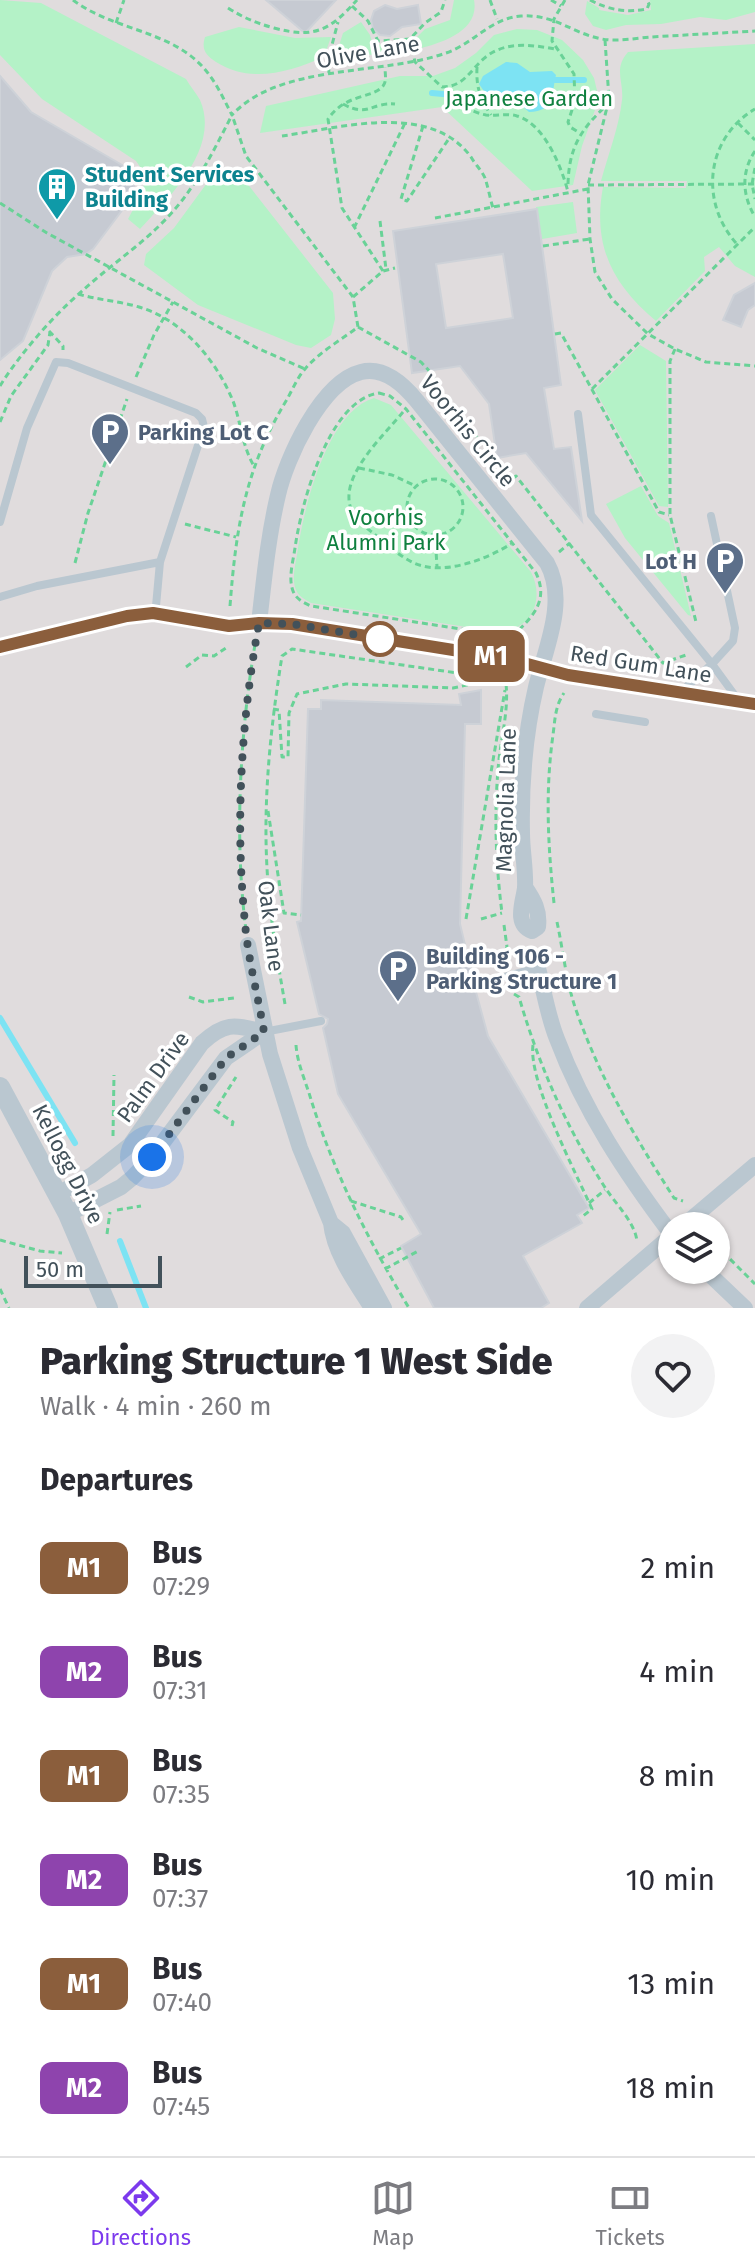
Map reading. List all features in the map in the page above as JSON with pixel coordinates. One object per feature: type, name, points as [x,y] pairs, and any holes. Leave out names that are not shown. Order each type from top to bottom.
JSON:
[{"type":"street","name":"Voorhis Circle","points":[[259,623],[278,493],[295,447],[331,393],[349,377],[370,371],[390,376],[406,388],[547,563],[553,575],[556,598],[541,668]]},
{"type":"street","name":"Red Gum Lane","points":[[0,647],[127,616],[153,613],[229,626],[292,624],[509,659],[568,675],[747,703]]},
{"type":"street","name":"Magnolia Lane","points":[[525,887],[522,832],[525,762],[541,668]]},
{"type":"street","name":"Oak Lane","points":[[248,945],[264,1032],[300,1148],[331,1223],[332,1236],[372,1308]]},
{"type":"street","points":[[538,968],[556,1037],[584,1102],[624,1170],[658,1216]]},
{"type":"street","name":"Palm Drive","points":[[58,1194],[92,1175],[130,1145],[202,1043],[215,1031],[232,1024],[264,1032]]},
{"type":"street","points":[[68,1214],[121,1187],[132,1178],[152,1157],[226,1058],[264,1032]]},
{"type":"street","name":"Kellogg Drive","points":[[0,1087],[68,1214],[108,1308]]},
{"type":"street","points":[[700,1212],[755,1165]]},
{"type":"street","name":"Oak Lane","points":[[331,1223],[343,1233],[384,1308]]},
{"type":"street","points":[[587,1308],[658,1247]]},
{"type":"street","points":[[720,1284],[745,1308]]},
{"type":"lane","points":[[0,522],[27,428],[56,362],[63,361],[196,413],[204,427],[160,562],[153,613]]},
{"type":"lane","points":[[578,414],[591,515],[747,703]]},
{"type":"lane","points":[[679,694],[733,641],[735,628],[711,516]]},
{"type":"lane","points":[[0,597],[71,579],[160,562]]},
{"type":"lane","points":[[596,714],[645,722]]},
{"type":"lane","points":[[475,985],[538,968]]},
{"type":"lane","points":[[264,1032],[321,1021]]},
{"type":"path","points":[[73,0],[116,23],[164,39],[184,51],[209,74],[232,115],[246,156],[353,297],[385,270],[395,268]]},
{"type":"path","points":[[116,23],[124,0]]},
{"type":"path","points":[[228,8],[247,21],[309,34],[338,20],[357,0]]},
{"type":"path","points":[[352,6],[368,21],[378,41],[410,39],[441,12],[445,0]]},
{"type":"path","points":[[490,0],[498,20],[522,16],[554,19],[578,33],[605,40],[755,31]]},
{"type":"path","points":[[551,0],[561,6]]},
{"type":"path","points":[[565,0],[554,19],[551,34],[555,49],[574,74],[575,101],[568,122],[580,133]]},
{"type":"path","points":[[590,0],[609,9],[631,12],[647,9],[647,0]]},
{"type":"path","points":[[329,73],[328,60],[338,20]]},
{"type":"path","name":"Olive Lane","points":[[232,115],[243,103],[269,89],[329,73],[415,62],[448,53],[476,38],[498,20]]},
{"type":"path","points":[[410,39],[415,62],[442,87],[459,84],[477,65],[501,48],[530,45],[555,49]]},
{"type":"path","points":[[605,40],[609,99],[588,187],[595,272],[612,299],[648,334],[706,362],[755,366]]},
{"type":"path","points":[[477,65],[478,91],[491,115]]},
{"type":"path","points":[[385,67],[386,83],[381,89],[335,108],[328,119],[327,130],[342,208],[385,270]]},
{"type":"path","points":[[343,104],[361,111],[395,104]]},
{"type":"path","points":[[445,110],[461,105],[476,112],[522,118],[535,129],[556,157],[568,192]]},
{"type":"path","points":[[568,192],[568,166],[580,133],[607,105]]},
{"type":"path","points":[[737,245],[725,231],[715,210],[711,184],[722,144],[738,123],[755,109]]},
{"type":"path","points":[[0,386],[78,294],[165,220],[207,164],[232,115]]},
{"type":"path","points":[[354,228],[406,122]]},
{"type":"path","points":[[282,136],[406,122],[423,125],[450,137],[466,151],[484,175],[493,208]]},
{"type":"path","points":[[738,123],[755,140]]},
{"type":"path","points":[[423,125],[401,199],[407,201],[450,137]]},
{"type":"path","points":[[755,151],[745,172],[744,184],[755,217]]},
{"type":"path","points":[[755,168],[755,199]]},
{"type":"path","points":[[435,218],[588,187],[753,184]]},
{"type":"path","points":[[0,203],[47,233],[257,348],[305,369]]},
{"type":"path","points":[[380,221],[385,270]]},
{"type":"path","points":[[592,389],[755,227]]},
{"type":"path","points":[[543,246],[590,239]]},
{"type":"path","points":[[78,294],[140,307],[164,316],[188,334],[228,388],[254,466]]},
{"type":"path","points":[[71,579],[88,513],[131,388],[173,302]]},
{"type":"path","points":[[358,327],[421,362],[432,374],[438,389],[476,436],[479,454]]},
{"type":"path","points":[[48,330],[63,346],[63,361]]},
{"type":"path","points":[[0,422],[11,396],[48,345],[48,330]]},
{"type":"path","points":[[555,334],[561,333],[659,512],[670,515]]},
{"type":"path","points":[[675,349],[670,361],[670,515],[697,626],[688,634]]},
{"type":"path","points":[[0,369],[10,372]]},
{"type":"path","points":[[368,395],[390,396],[406,409],[466,486],[536,573],[542,594],[535,614],[514,635],[311,606],[297,598],[290,579],[306,491],[328,443],[358,401],[368,395]]},
{"type":"path","points":[[406,409],[359,468],[351,485],[351,510],[367,529],[414,564],[437,567],[482,559],[512,543]]},
{"type":"path","points":[[359,468],[392,475],[416,486]]},
{"type":"path","points":[[504,484],[516,476],[663,663],[701,649]]},
{"type":"path","points":[[430,479],[438,479],[446,481],[458,491],[463,508],[457,524],[443,533],[435,534],[417,528],[408,512],[407,503],[416,486],[430,479]]},
{"type":"path","points":[[458,491],[466,486]]},
{"type":"path","points":[[172,521],[236,537]]},
{"type":"path","points":[[435,534],[437,567]]},
{"type":"path","name":"Oak Lane","points":[[248,945],[241,864],[241,792],[245,725],[259,623]]},
{"type":"path","points":[[186,667],[202,655],[214,656],[226,648]]},
{"type":"path","points":[[285,1004],[268,880],[266,807],[273,709],[282,656],[292,649],[348,655],[506,684]]},
{"type":"path","points":[[273,709],[279,710],[282,757],[288,757],[289,713],[297,694],[346,684],[453,688],[492,679]]},
{"type":"path","points":[[505,952],[507,947],[498,874],[497,797],[506,684]]},
{"type":"path","points":[[466,919],[506,684]]},
{"type":"path","points":[[564,693],[558,702],[549,761],[547,837],[555,913],[574,1004],[605,1083],[626,1124],[674,1198],[688,1201]]},
{"type":"path","points":[[266,807],[284,913],[301,915]]},
{"type":"path","points":[[481,919],[502,913]]},
{"type":"path","points":[[273,931],[280,929]]},
{"type":"path","points":[[514,994],[519,997],[556,1101],[586,1158],[637,1233],[637,1243]]},
{"type":"path","points":[[189,997],[203,1002],[234,998]]},
{"type":"path","points":[[533,1042],[531,1058],[550,1115],[592,1209],[583,1216]]},
{"type":"path","points":[[296,1045],[319,1127],[379,1259],[409,1308]]},
{"type":"path","points":[[113,1143],[114,1075]]},
{"type":"path","points":[[232,1126],[233,1122],[215,1110],[236,1076]]},
{"type":"path","points":[[589,1203],[606,1189]]},
{"type":"path","points":[[351,1201],[403,1220]]},
{"type":"path","points":[[107,1234],[109,1213],[141,1206]]},
{"type":"path","points":[[0,1240],[40,1251],[62,1253]]},
{"type":"path","points":[[379,1259],[401,1248]]},
{"type":"path","points":[[385,1269],[420,1250]]},
{"type":"path","points":[[730,1259],[755,1284]]},
{"type":"path","points":[[0,1289],[9,1308]]},
{"type":"shaded area","points":[[0,0],[755,0],[755,1308],[0,1308]]},
{"type":"green space","points":[[0,0],[41,3],[186,79],[200,100],[205,118],[204,136],[198,153],[177,187],[140,229],[128,219],[143,191],[145,174],[136,161],[42,99],[0,55]]},
{"type":"green space","points":[[454,0],[474,0],[471,20],[448,39],[418,49],[416,38],[425,29],[450,20]]},
{"type":"green space","points":[[650,0],[755,0],[755,12],[726,20],[700,17],[606,30],[593,26],[585,14],[587,1],[599,10],[628,15],[651,10]]},
{"type":"green space","points":[[361,22],[373,45],[408,43],[407,51],[336,55],[343,33]]},
{"type":"green space","points":[[239,27],[295,38],[331,37],[324,57],[284,71],[243,73],[216,62],[204,49],[205,37]]},
{"type":"green space","name":"Japanese Garden","points":[[517,29],[537,30],[562,40],[583,60],[594,78],[599,99],[582,146],[573,185],[532,191],[442,107],[260,133],[266,106],[400,76],[433,76],[455,68],[494,35]]},
{"type":"green space","points":[[755,44],[755,277],[735,266],[719,247],[704,257],[705,271],[656,321],[628,293],[609,263],[601,228],[603,187],[686,188],[687,181],[601,181],[621,110],[621,64],[628,52]]},
{"type":"green space","points":[[218,168],[235,168],[333,293],[335,319],[331,335],[311,348],[296,345],[198,305],[144,265],[146,254],[174,228]]},
{"type":"green space","points":[[573,202],[577,233],[542,239],[536,207]]},
{"type":"green space","points":[[640,345],[666,361],[668,507],[659,506],[595,390]]},
{"type":"green space","name":"Voorhis Alumni Park","points":[[374,398],[391,405],[531,572],[537,592],[536,602],[533,611],[520,626],[499,632],[311,603],[297,592],[294,574],[300,536],[320,465],[343,422],[357,407]]},
{"type":"green space","points":[[641,486],[658,516],[669,523],[691,616],[625,538],[606,504]]},
{"type":"water","points":[[506,62],[517,63],[530,72],[552,71],[556,75],[548,105],[529,112],[517,97],[490,100],[479,84],[483,76]]},
{"type":"building","points":[[266,0],[336,0],[305,33]]},
{"type":"building","points":[[385,5],[397,9],[418,5],[421,24],[402,27],[390,36],[380,35],[373,29],[371,20],[374,11]]},
{"type":"building","name":"Student Services Building","points":[[0,76],[31,112],[122,165],[129,172],[134,186],[129,201],[93,249],[86,254],[67,257],[52,271],[23,341],[0,360]]},
{"type":"building","points":[[537,209],[561,385],[544,388],[554,449],[571,447],[582,521],[526,453],[497,458],[489,404],[460,366],[412,373],[393,231]],"holes":[[[503,254],[513,318],[446,328],[436,264]]]},
{"type":"building","points":[[755,283],[755,305],[748,310],[741,327],[723,320],[734,295]]},
{"type":"building","name":"Building 106 - Parking Structure 1","points":[[481,690],[481,724],[465,724],[460,924],[473,978],[468,986],[476,992],[488,1036],[589,1208],[577,1215],[582,1223],[523,1256],[549,1303],[541,1308],[434,1308],[401,1246],[421,1234],[338,1094],[323,1028],[328,1019],[319,1014],[297,922],[301,921],[308,709],[321,709],[321,700],[461,705],[459,694]]},
{"type":"waterway","points":[[555,80],[584,80]]},
{"type":"waterway","points":[[432,93],[475,97],[484,94]]},
{"type":"waterway","points":[[0,1018],[75,1143]]},
{"type":"waterway","points":[[120,1241],[146,1308]]},
{"type":"bus line","name":"M1","points":[[0,647],[127,616],[153,613],[229,626],[292,624],[509,659],[568,675],[755,704]]},
{"type":"place","name":"Student Services Building","points":[[57,221]]},
{"type":"place","name":"Parking Lot C","points":[[110,466]]},
{"type":"place","name":"Lot H","points":[[725,595]]},
{"type":"place","name":"Building 106 - Parking Structure 1","points":[[398,1003]]},
{"type":"route","points":[[152,1157],[226,1058],[264,1032],[245,925],[241,864],[245,725],[259,623],[292,624],[388,640],[380,639]]}]
